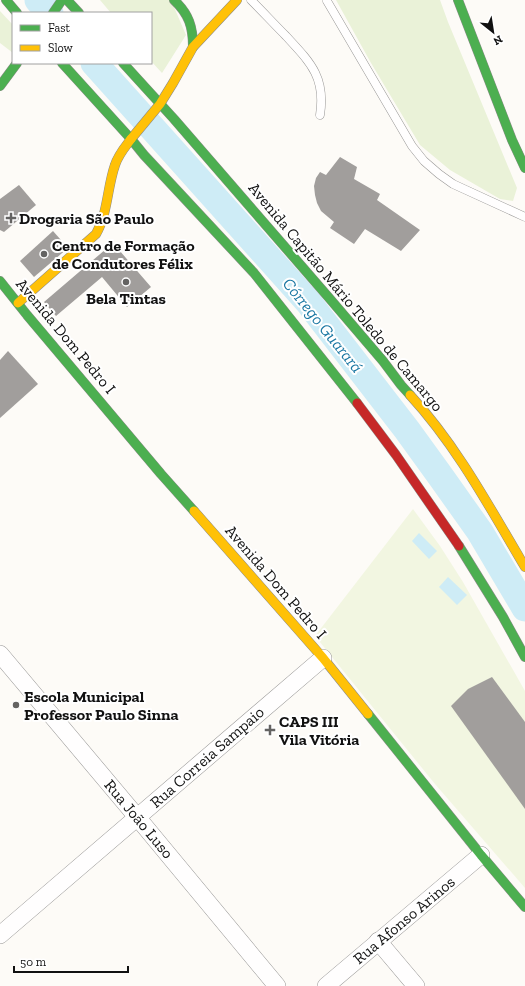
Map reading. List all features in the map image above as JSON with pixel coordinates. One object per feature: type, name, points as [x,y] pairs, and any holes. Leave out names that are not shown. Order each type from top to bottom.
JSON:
[{"type":"main road","points":[[6,0],[16,12]]},
{"type":"main road","points":[[67,0],[78,12]]},
{"type":"main road","points":[[174,0],[183,8],[188,16],[193,33],[193,47]]},
{"type":"main road","points":[[18,303],[100,229],[114,168],[120,154],[160,104],[193,47],[237,0]]},
{"type":"main road","points":[[458,0],[512,140],[525,168]]},
{"type":"main road","points":[[0,86],[16,64]]},
{"type":"main road","points":[[63,64],[144,155],[254,273],[365,413],[465,555],[503,617],[525,657]]},
{"type":"main road","name":"Avenida Capitão Mário Toledo de Camargo","points":[[124,64],[330,299],[384,362],[401,385],[423,409],[438,428],[467,471],[525,567]]},
{"type":"main road","name":"Avenida Dom Pedro I","points":[[0,281],[161,474],[323,658],[481,855],[525,907]]},
{"type":"street","name":"Rua João Luso","points":[[0,654],[138,817],[277,986]]},
{"type":"street","name":"Rua Correia Sampaio","points":[[0,935],[323,658]]},
{"type":"street","name":"Rua Afonso Arinos","points":[[326,986],[481,855]]},
{"type":"street","points":[[378,941],[416,986]]},
{"type":"lane","points":[[251,0],[306,58],[314,70],[321,91],[322,103],[320,115]]},
{"type":"lane","points":[[327,1],[412,146],[424,161],[453,184],[525,217]]},
{"type":"green space","points":[[100,0],[171,0],[186,35],[162,73],[152,62],[152,12],[110,12]]},
{"type":"green space","points":[[336,0],[440,0],[517,188],[513,201],[500,199],[450,170],[420,145],[371,63]]},
{"type":"green space","points":[[0,11],[12,24],[12,52],[0,43]]},
{"type":"green space","points":[[413,509],[440,546],[463,582],[525,691],[525,888],[435,784],[315,636]]},
{"type":"water","points":[[419,533],[437,551],[429,559],[412,541]]},
{"type":"water","points":[[448,577],[467,595],[457,605],[439,587]]},
{"type":"building","points":[[340,157],[357,167],[354,179],[380,194],[377,200],[420,230],[401,251],[365,229],[354,244],[330,228],[334,222],[321,211],[317,203],[314,186],[316,178],[320,172],[326,175]]},
{"type":"building","name":"Drogaria São Paulo","points":[[19,185],[36,205],[4,232],[0,230],[0,199]]},
{"type":"building","name":"Centro de Formação de Condutores Félix","points":[[53,231],[68,248],[34,277],[20,261]]},
{"type":"building","name":"Bela Tintas","points":[[113,243],[151,287],[127,307],[102,277],[56,316],[44,302]]},
{"type":"building","points":[[8,351],[38,384],[0,418],[0,360]]},
{"type":"building","points":[[492,677],[525,722],[525,809],[451,706],[468,689]]},
{"type":"waterway","name":"Córrego Guarará","points":[[38,0],[49,12]]},
{"type":"waterway","name":"Córrego Guarará","points":[[95,64],[309,303],[407,430],[480,532],[525,608]]},
{"type":"traffic: fast","points":[[6,0],[16,12]]},
{"type":"traffic: fast","points":[[54,12],[62,0]]},
{"type":"traffic: fast","points":[[67,0],[78,12]]},
{"type":"traffic: fast","points":[[174,0],[187,16],[191,27],[193,47]]},
{"type":"traffic: fast","points":[[458,0],[512,140],[525,168]]},
{"type":"traffic: fast","points":[[0,86],[16,64]]},
{"type":"traffic: fast","points":[[63,64],[144,155],[254,273],[357,403]]},
{"type":"traffic: fast","points":[[124,64],[174,119],[330,299],[410,395]]},
{"type":"traffic: fast","points":[[0,281],[161,474],[194,511]]},
{"type":"traffic: fast","points":[[459,546],[503,617],[525,657]]},
{"type":"traffic: fast","points":[[368,714],[481,855],[525,907]]},
{"type":"traffic: slow","points":[[131,139],[160,104],[193,47],[237,0]]},
{"type":"traffic: slow","points":[[18,303],[96,234],[103,218],[116,161],[131,139]]},
{"type":"traffic: slow","points":[[410,395],[458,456],[486,500],[525,567]]},
{"type":"traffic: slow","points":[[194,511],[323,658],[368,714]]},
{"type":"traffic: jam","points":[[357,403],[396,455],[459,546]]},
{"type":"place","name":"Drogaria São Paulo","points":[[11,218]]},
{"type":"place","name":"Centro de Formação de Condutores Félix","points":[[44,254]]},
{"type":"place","name":"Bela Tintas","points":[[126,282]]},
{"type":"place","name":"Escola Municipal Professor Paulo Sinna","points":[[16,705]]},
{"type":"place","name":"CAPS III Vila Vitória","points":[[270,730]]}]
